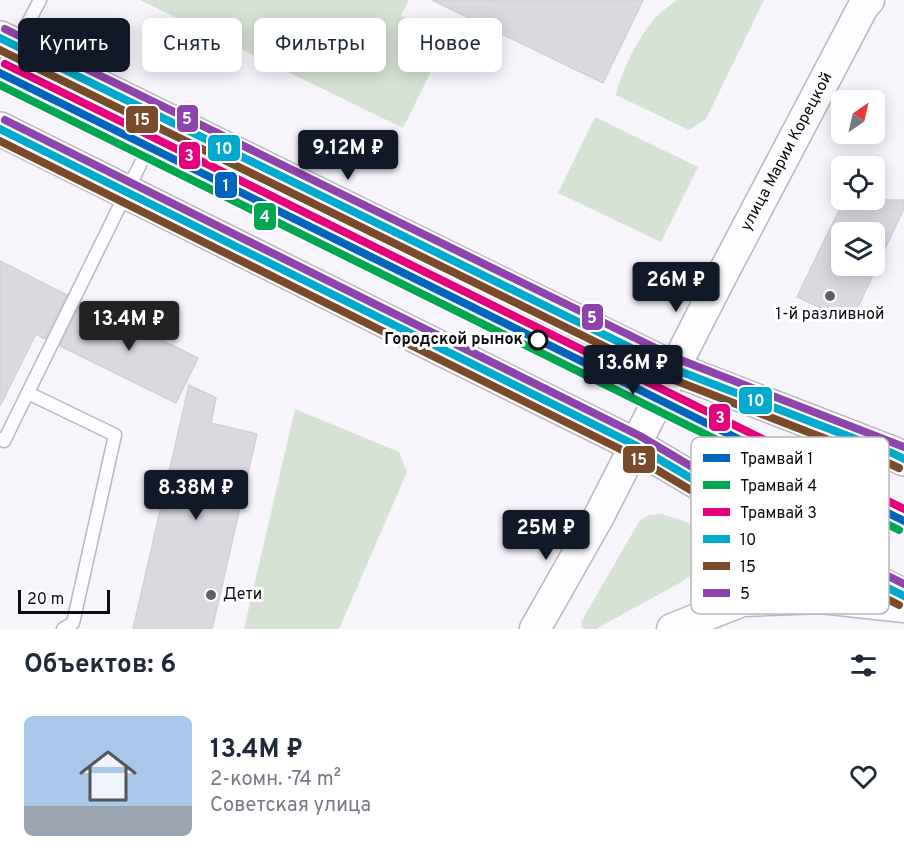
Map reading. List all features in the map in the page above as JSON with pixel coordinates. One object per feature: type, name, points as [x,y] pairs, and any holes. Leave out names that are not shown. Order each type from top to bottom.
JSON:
[{"type":"main road","points":[[8,42],[674,369],[850,437]]},
{"type":"main road","points":[[0,129],[635,445],[691,478]]},
{"type":"main road","points":[[889,452],[904,459]]},
{"type":"main road","points":[[889,588],[904,596]]},
{"type":"street","name":"улица Марии Корецкой","points":[[535,629],[599,516],[869,0]]},
{"type":"street","points":[[889,605],[904,607]]},
{"type":"street","points":[[672,629],[710,614]]},
{"type":"lane","points":[[0,76],[8,42],[40,0]]},
{"type":"lane","points":[[0,439],[4,441],[163,118]]},
{"type":"lane","points":[[28,393],[115,435],[73,623],[63,629]]},
{"type":"green space","points":[[140,0],[409,0],[401,16],[405,18],[398,18],[398,72],[431,72],[403,128],[288,72],[386,72],[386,18],[254,18],[254,55],[242,50],[242,18],[177,18]]},
{"type":"green space","points":[[677,0],[764,0],[706,119],[689,130],[616,95],[626,64],[643,35],[657,15]]},
{"type":"green space","points":[[595,117],[698,167],[661,242],[558,193]]},
{"type":"green space","points":[[295,409],[399,452],[407,472],[339,629],[244,629]]},
{"type":"green space","points":[[660,514],[691,525],[691,575],[596,629],[584,629],[581,622],[640,520],[649,515]]},
{"type":"building","points":[[432,0],[643,0],[603,83],[502,34],[502,18],[469,18]]},
{"type":"building","points":[[885,200],[904,200],[904,208],[885,249],[885,222],[833,222],[839,210],[885,210]]},
{"type":"building","points":[[831,227],[831,276],[872,276],[851,322],[797,297]]},
{"type":"building","points":[[0,261],[67,295],[45,339],[36,334],[0,406]]},
{"type":"building","points":[[81,302],[89,306],[90,304],[198,358],[176,403],[60,346]]},
{"type":"building","points":[[189,385],[216,398],[211,423],[257,434],[212,629],[133,629]]},
{"type":"tram line","name":"3","points":[[5,64],[759,437]]},
{"type":"tram line","name":"1","points":[[0,73],[734,437]]},
{"type":"tram line","name":"4","points":[[0,85],[711,437]]},
{"type":"tram line","name":"3","points":[[889,502],[904,509]]},
{"type":"tram line","name":"1","points":[[889,514],[904,521]]},
{"type":"tram line","name":"4","points":[[889,525],[899,530]]},
{"type":"transit line","name":"5","points":[[5,29],[678,359],[878,437]]},
{"type":"transit line","name":"10","points":[[0,38],[674,369],[850,437]]},
{"type":"transit line","name":"15","points":[[0,50],[669,378],[821,437]]},
{"type":"transit line","name":"5","points":[[5,120],[640,436],[691,466]]},
{"type":"transit line","name":"10","points":[[0,129],[635,445],[691,478]]},
{"type":"transit line","name":"15","points":[[0,141],[630,454],[691,490]]},
{"type":"transit line","name":"5","points":[[889,441],[904,447]]},
{"type":"transit line","name":"10","points":[[889,452],[904,459]]},
{"type":"transit line","name":"15","points":[[889,463],[899,468]]},
{"type":"transit line","name":"5","points":[[889,577],[904,584]]},
{"type":"transit line","name":"10","points":[[889,588],[904,596]]},
{"type":"transit line","name":"15","points":[[889,600],[899,605]]},
{"type":"place","name":"1-й разливной","points":[[830,296]]},
{"type":"place","name":"Городской рынок","points":[[538,340]]},
{"type":"place","name":"Дети","points":[[211,595]]}]
